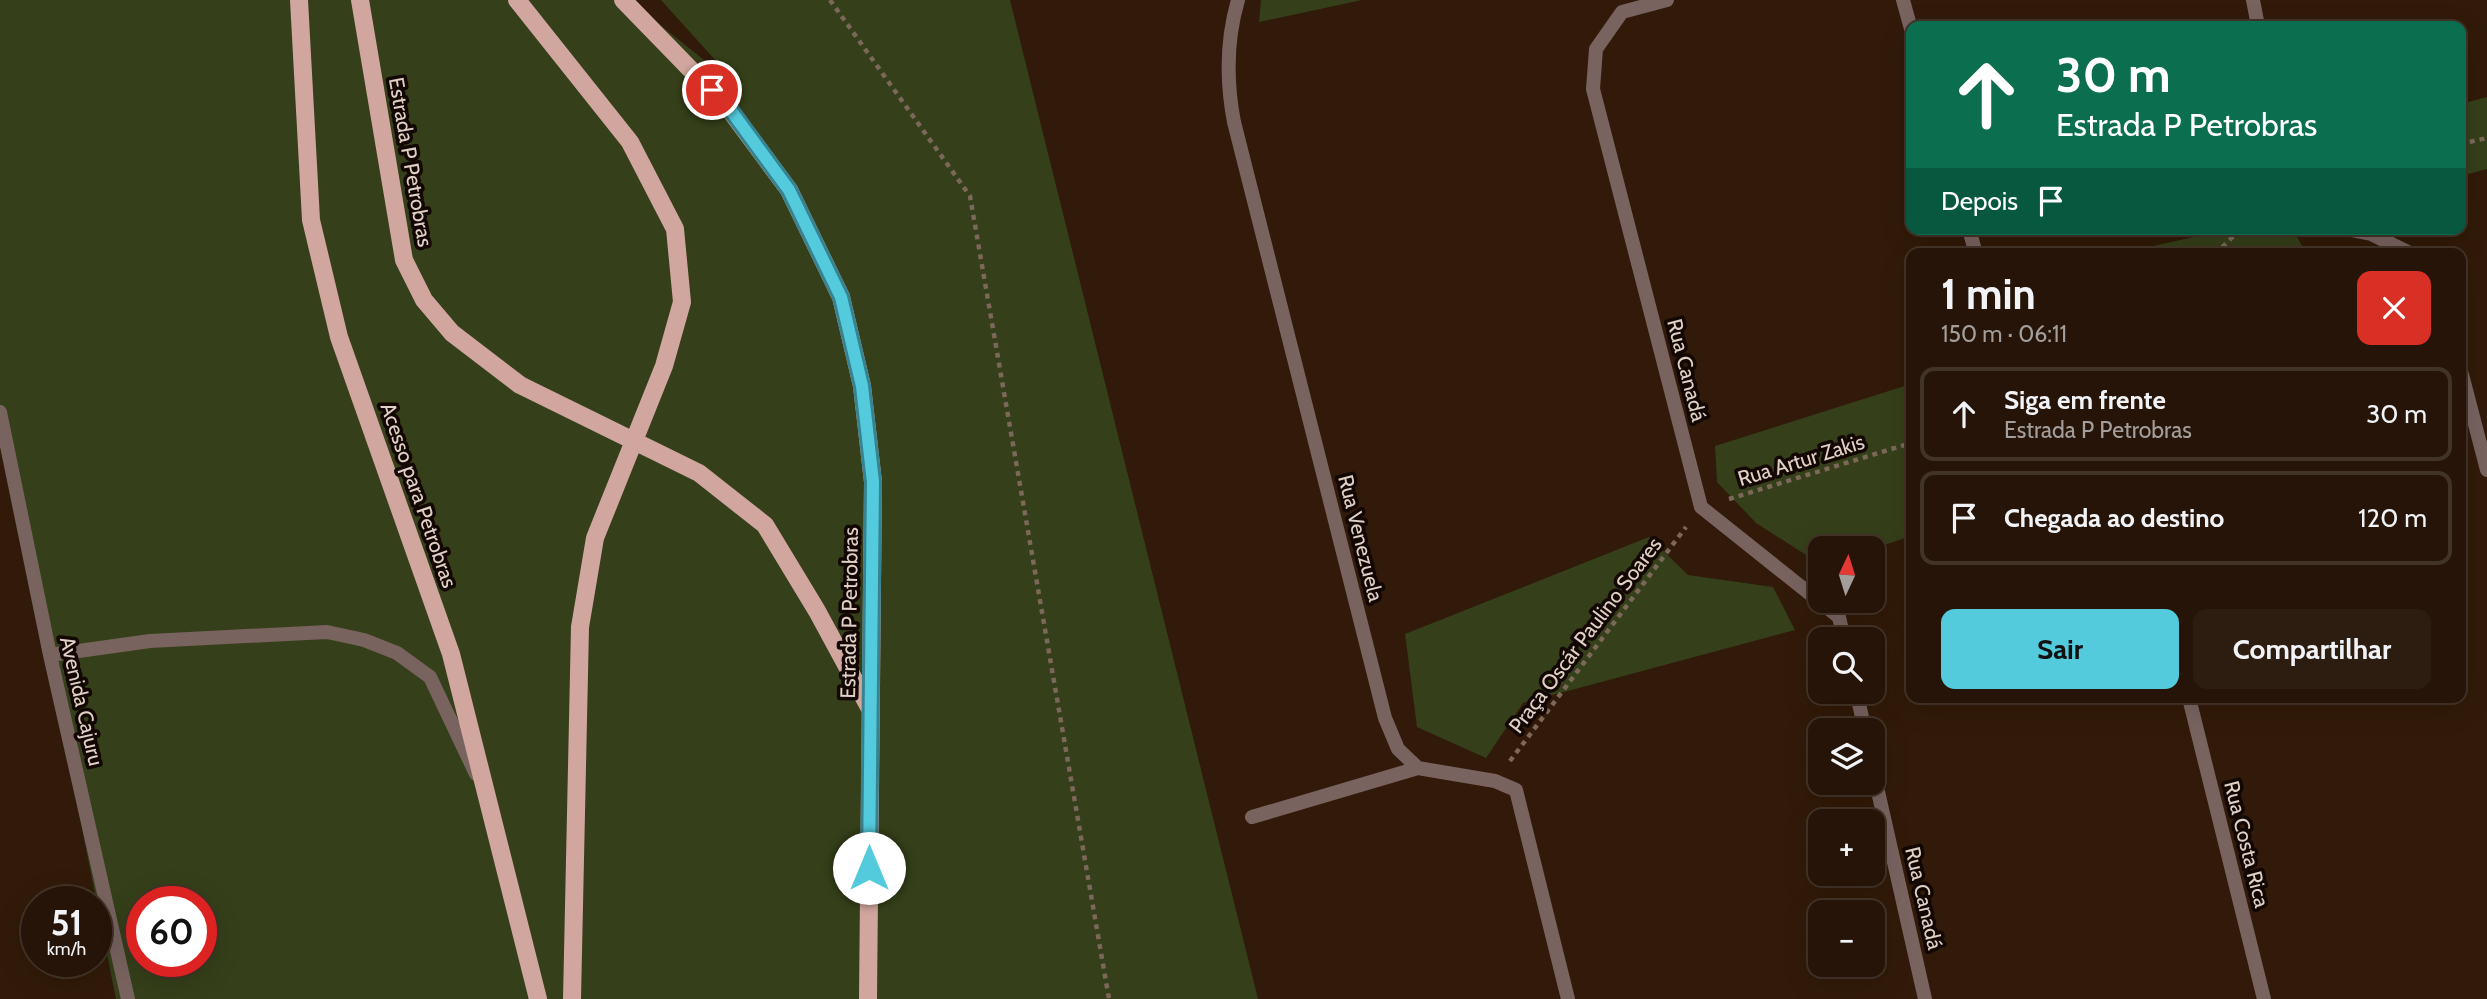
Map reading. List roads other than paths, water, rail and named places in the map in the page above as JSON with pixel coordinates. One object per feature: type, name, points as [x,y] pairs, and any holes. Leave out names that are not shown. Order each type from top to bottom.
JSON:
[{"type":"main road","name":"Acesso para Petrobras","points":[[299,0],[311,220],[340,337],[451,654],[538,999]]},
{"type":"main road","name":"Estrada P Petrobras","points":[[360,0],[404,260],[424,300],[452,333],[520,385],[699,472],[765,525],[817,611],[871,710]]},
{"type":"main road","points":[[517,0],[630,142],[675,229],[681,302],[664,366],[595,538],[580,627],[572,999]]},
{"type":"main road","name":"Estrada P Petrobras","points":[[622,0],[729,108],[789,190],[841,297],[862,386],[873,482],[871,710]]},
{"type":"main road","points":[[868,999],[871,710]]},
{"type":"street","name":"Rua Venezuela","points":[[1238,0],[1228,52],[1228,87],[1234,122],[1385,719],[1398,748],[1418,768]]},
{"type":"street","name":"Rua Canadá","points":[[1667,0],[1622,12],[1596,49],[1593,89],[1701,507],[1839,617],[1841,627]]},
{"type":"street","points":[[1903,0],[1909,21]]},
{"type":"street","points":[[2253,0],[2257,21]]},
{"type":"street","points":[[2373,235],[2400,248]]},
{"type":"street","points":[[2466,390],[2487,470]]},
{"type":"street","name":"Avenida Cajuru","points":[[0,412],[50,655],[128,999]]},
{"type":"street","points":[[50,655],[150,641],[327,632],[364,640],[397,653],[430,677],[488,800]]},
{"type":"street","name":"Rua Costa Rica","points":[[2190,703],[2264,999]]},
{"type":"street","points":[[1252,817],[1418,768],[1495,781],[1516,790],[1569,999]]},
{"type":"street","name":"Rua Canadá","points":[[1879,795],[1925,999]]}]
